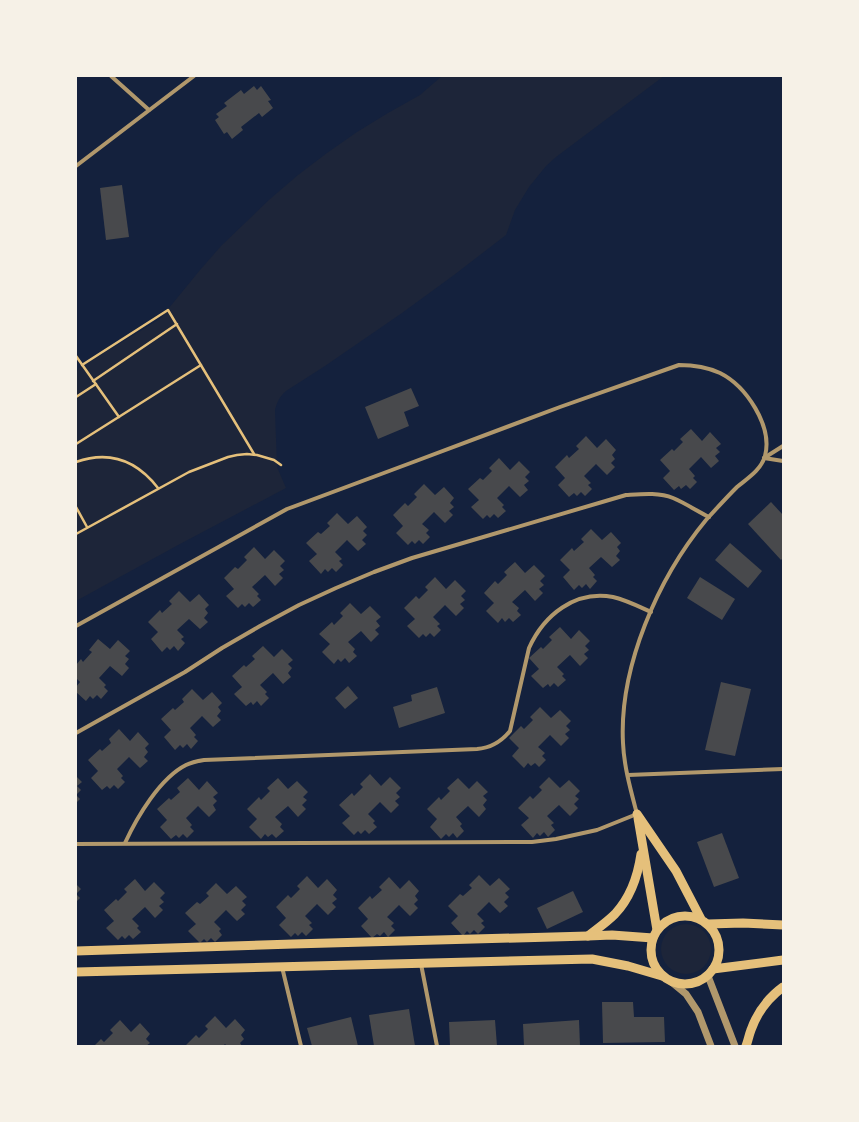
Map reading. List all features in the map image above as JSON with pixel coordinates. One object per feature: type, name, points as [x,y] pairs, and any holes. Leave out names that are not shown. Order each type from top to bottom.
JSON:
[{"type":"highway","points":[[637,814],[655,934]]},
{"type":"highway","points":[[637,814],[676,871],[704,922],[715,934],[719,946],[719,954],[717,962],[711,973]]},
{"type":"highway","points":[[588,936],[614,914],[625,900],[636,876],[642,847]]},
{"type":"highway","points":[[666,978],[655,966],[651,954],[651,946],[655,934],[662,924],[669,919],[685,915],[693,916],[704,922],[783,925]]},
{"type":"highway","points":[[76,951],[655,934]]},
{"type":"highway","points":[[76,972],[592,959],[628,966],[677,983],[685,984],[697,982],[711,973],[783,960]]},
{"type":"highway","points":[[746,1046],[755,1019],[769,999],[783,986]]},
{"type":"street","points":[[111,76],[149,110]]},
{"type":"street","points":[[76,166],[194,76]]},
{"type":"street","points":[[76,626],[287,508],[560,407],[679,365],[697,366],[714,370],[729,378],[743,391],[756,408],[761,419],[766,440],[766,451],[764,458],[757,470],[709,517],[684,549],[663,586],[637,649],[625,701],[623,722],[623,743],[628,775],[637,814],[598,830],[556,839],[532,842],[76,844]]},
{"type":"street","points":[[764,458],[783,446]]},
{"type":"street","points":[[764,458],[783,461]]},
{"type":"street","points":[[76,733],[185,672],[260,626],[336,588],[412,558],[626,494],[657,495],[672,498],[709,517]]},
{"type":"street","points":[[125,843],[149,801],[161,786],[178,770],[195,761],[477,749],[491,747],[502,740],[510,731],[529,648],[540,627],[553,614],[579,599],[601,596],[624,600],[651,612]]},
{"type":"street","points":[[628,775],[783,769]]},
{"type":"street","points":[[422,964],[437,1046]]},
{"type":"street","points":[[282,967],[301,1046]]},
{"type":"street","points":[[711,973],[735,1046]]},
{"type":"street","points":[[666,978],[686,994],[698,1012],[711,1046]]},
{"type":"path","points":[[82,365],[168,310],[254,454]]},
{"type":"path","points":[[93,381],[177,324]]},
{"type":"path","points":[[76,356],[119,417]]},
{"type":"path","points":[[76,444],[201,366]]},
{"type":"path","points":[[76,397],[96,384]]},
{"type":"path","points":[[76,534],[189,472],[228,457],[254,454],[266,457],[281,464]]},
{"type":"path","points":[[76,462],[96,457],[120,460],[143,472],[158,488]]},
{"type":"path","points":[[76,508],[87,527]]},
{"type":"shaded area","points":[[442,76],[664,76],[546,166],[529,187],[515,210],[506,235],[402,313],[284,393],[279,399],[275,410],[277,467],[286,488],[76,601],[76,373],[79,368],[160,319],[221,246],[270,199],[298,175],[357,132],[420,95]]},
{"type":"shaded area","points":[[686,924],[695,926],[706,935],[711,949],[709,958],[700,969],[686,974],[677,972],[666,963],[661,949],[663,940],[672,929]]},
{"type":"building","points":[[254,86],[257,90],[261,86],[271,100],[268,101],[273,108],[262,117],[259,113],[241,127],[243,130],[232,139],[227,132],[224,134],[215,120],[219,117],[216,114],[227,106],[224,103],[241,90],[244,94]]},
{"type":"building","points":[[122,185],[129,237],[106,240],[100,188]]},
{"type":"building","points":[[411,388],[419,406],[404,412],[409,426],[378,439],[365,407]]},
{"type":"building","points":[[691,429],[702,441],[710,432],[721,444],[716,448],[720,452],[715,456],[719,461],[711,468],[701,457],[689,469],[695,476],[693,478],[697,482],[690,489],[686,485],[681,489],[679,486],[674,490],[663,478],[670,471],[660,460],[672,449],[674,451],[683,442],[680,439]]},
{"type":"building","points":[[586,436],[597,448],[606,439],[616,450],[612,455],[615,459],[611,463],[615,467],[607,475],[596,464],[584,476],[591,483],[588,485],[592,489],[585,496],[581,492],[577,496],[574,493],[569,497],[558,485],[565,478],[555,467],[567,455],[569,458],[579,449],[576,446]]},
{"type":"building","points":[[499,458],[510,470],[519,461],[530,472],[525,477],[529,481],[524,485],[528,490],[520,497],[509,486],[497,498],[504,505],[502,507],[506,511],[498,518],[494,514],[490,518],[487,515],[483,519],[471,507],[479,500],[468,489],[480,478],[483,480],[492,471],[489,468]]},
{"type":"building","points":[[424,484],[435,495],[444,487],[454,498],[450,503],[454,507],[449,511],[453,515],[445,523],[434,512],[422,524],[429,530],[426,533],[430,537],[423,544],[419,540],[415,544],[412,541],[408,545],[396,533],[403,526],[393,515],[405,503],[408,506],[417,497],[414,494]]},
{"type":"building","points":[[771,502],[783,515],[783,558],[781,560],[748,524]]},
{"type":"building","points":[[337,513],[348,524],[357,516],[367,527],[363,531],[367,535],[362,540],[366,544],[358,551],[347,540],[335,552],[342,559],[339,561],[343,565],[336,572],[332,568],[328,572],[325,569],[321,574],[309,561],[317,554],[306,543],[318,532],[321,534],[330,526],[327,523]]},
{"type":"building","points":[[591,529],[602,540],[611,532],[621,543],[617,547],[620,551],[616,556],[620,560],[612,567],[601,557],[589,568],[595,575],[593,577],[597,581],[590,589],[586,584],[582,588],[579,585],[574,590],[563,577],[570,570],[560,560],[572,548],[574,551],[584,542],[581,539]]},
{"type":"building","points":[[730,543],[762,571],[748,588],[715,560]]},
{"type":"building","points":[[254,547],[265,559],[274,550],[285,561],[280,566],[284,570],[279,574],[283,578],[275,586],[265,575],[252,587],[259,594],[257,596],[261,600],[253,607],[249,603],[245,607],[242,604],[238,608],[226,596],[234,589],[224,578],[235,567],[238,569],[247,560],[244,557]]},
{"type":"building","points":[[515,562],[525,573],[534,565],[545,576],[540,581],[544,585],[539,589],[543,593],[535,601],[525,590],[512,602],[519,608],[517,611],[521,615],[513,622],[509,618],[505,622],[502,618],[498,623],[486,611],[494,603],[484,593],[495,581],[498,584],[507,575],[504,572]]},
{"type":"building","points":[[435,577],[446,589],[455,580],[466,591],[461,596],[465,600],[460,604],[464,608],[456,616],[445,605],[433,617],[440,624],[437,626],[441,630],[434,637],[430,633],[426,637],[423,634],[419,638],[407,626],[415,619],[404,608],[416,596],[419,599],[428,590],[425,587]]},
{"type":"building","points":[[700,577],[735,599],[722,620],[687,598]]},
{"type":"building","points":[[179,591],[190,602],[199,594],[209,605],[205,609],[208,613],[204,618],[208,622],[200,629],[189,619],[177,630],[184,637],[181,639],[185,643],[178,651],[174,646],[170,650],[167,647],[162,652],[151,639],[158,632],[148,622],[160,610],[162,613],[172,604],[169,601]]},
{"type":"building","points":[[350,603],[361,614],[370,606],[381,617],[376,621],[380,626],[375,630],[379,634],[371,642],[361,631],[348,642],[355,649],[353,652],[357,656],[349,663],[345,658],[341,662],[338,659],[334,664],[322,652],[330,644],[319,634],[332,622],[334,625],[343,616],[340,613]]},
{"type":"building","points":[[560,627],[571,639],[579,630],[590,641],[585,646],[589,650],[584,654],[588,658],[580,666],[570,655],[557,667],[564,674],[562,676],[566,680],[558,687],[554,683],[550,687],[548,684],[543,688],[531,676],[539,669],[529,658],[541,647],[543,649],[552,640],[549,637]]},
{"type":"building","points":[[98,639],[110,649],[118,640],[130,651],[125,656],[129,659],[125,664],[129,668],[122,676],[110,666],[99,678],[106,685],[104,687],[108,691],[101,699],[97,695],[93,699],[90,696],[86,701],[76,692],[76,687],[80,682],[76,678],[76,665],[81,659],[83,662],[92,652],[89,650]]},
{"type":"building","points":[[263,646],[274,657],[282,649],[293,660],[288,664],[292,668],[288,673],[291,677],[283,684],[273,673],[260,685],[267,692],[265,694],[269,698],[261,706],[257,701],[253,705],[251,702],[246,706],[234,694],[242,687],[232,676],[244,665],[246,667],[255,659],[252,656]]},
{"type":"building","points":[[721,682],[751,689],[735,756],[705,750]]},
{"type":"building","points":[[348,686],[358,698],[345,709],[335,698]]},
{"type":"building","points":[[437,687],[445,713],[399,728],[393,707],[412,701],[411,695]]},
{"type":"building","points":[[192,689],[203,700],[212,692],[222,703],[218,707],[221,711],[217,716],[221,720],[213,727],[202,716],[190,728],[196,735],[194,737],[198,741],[191,749],[187,744],[183,748],[180,745],[175,750],[164,737],[171,730],[161,719],[173,708],[175,710],[184,702],[182,699]]},
{"type":"building","points":[[540,707],[551,718],[560,710],[571,721],[566,726],[570,730],[565,734],[569,738],[561,746],[550,735],[538,747],[545,753],[542,756],[546,760],[539,767],[535,763],[531,766],[528,763],[524,768],[512,756],[519,748],[509,738],[521,726],[524,729],[533,720],[530,717]]},
{"type":"building","points":[[119,729],[130,741],[138,732],[149,744],[145,748],[148,752],[144,757],[148,761],[140,768],[129,757],[117,769],[123,776],[121,778],[125,782],[118,789],[114,785],[110,789],[107,786],[102,790],[91,778],[98,771],[88,760],[100,749],[102,751],[111,743],[109,739]]},
{"type":"building","points":[[370,774],[381,786],[390,777],[401,788],[396,793],[400,797],[395,801],[399,805],[391,813],[380,802],[368,814],[375,821],[373,823],[377,827],[369,834],[365,830],[361,834],[358,831],[354,835],[342,823],[350,816],[339,805],[352,793],[354,796],[363,787],[360,784]]},
{"type":"building","points":[[76,776],[82,782],[77,786],[81,790],[76,795]]},
{"type":"building","points":[[549,777],[560,788],[569,780],[580,791],[575,796],[579,799],[574,804],[578,808],[570,816],[559,805],[547,816],[554,823],[551,825],[555,830],[548,837],[544,832],[540,836],[537,833],[533,838],[521,825],[529,818],[518,808],[530,796],[533,799],[542,790],[539,787]]},
{"type":"building","points":[[188,778],[199,790],[207,781],[218,793],[213,797],[217,801],[213,805],[216,810],[209,817],[198,806],[186,818],[192,825],[190,827],[194,831],[187,838],[183,834],[179,838],[176,835],[171,839],[160,827],[167,820],[157,809],[169,798],[171,800],[180,792],[177,788]]},
{"type":"building","points":[[278,778],[288,789],[297,781],[308,792],[303,797],[307,800],[302,805],[306,809],[298,817],[288,806],[275,817],[282,824],[280,827],[284,831],[276,838],[272,834],[268,837],[265,834],[261,839],[249,827],[257,819],[247,809],[259,797],[261,800],[270,791],[267,788]]},
{"type":"building","points":[[458,778],[469,789],[477,781],[488,792],[483,796],[487,800],[483,805],[486,809],[479,817],[468,806],[456,817],[462,824],[460,826],[464,831],[457,838],[453,833],[449,837],[446,834],[441,839],[430,827],[437,819],[427,809],[439,797],[441,800],[450,791],[447,788]]},
{"type":"building","points":[[76,795],[80,799],[76,803]]},
{"type":"building","points":[[722,833],[739,878],[714,887],[697,842]]},
{"type":"building","points":[[479,875],[490,886],[499,878],[510,889],[505,893],[509,897],[504,902],[508,906],[500,913],[489,902],[477,914],[484,921],[481,923],[485,927],[478,934],[474,930],[470,934],[467,931],[463,936],[451,923],[458,916],[448,906],[460,894],[463,896],[472,888],[469,885]]},
{"type":"building","points":[[307,876],[318,888],[327,879],[337,890],[333,895],[337,899],[332,903],[336,907],[328,915],[317,904],[305,916],[312,923],[309,925],[313,929],[306,936],[302,932],[298,936],[295,933],[291,937],[279,925],[286,918],[276,907],[288,895],[291,898],[300,889],[297,886]]},
{"type":"building","points":[[389,877],[400,889],[409,880],[419,891],[415,896],[418,900],[414,904],[418,908],[410,916],[399,905],[387,917],[394,923],[391,926],[395,930],[388,937],[384,932],[380,936],[377,934],[372,938],[361,926],[368,919],[358,908],[370,896],[372,899],[382,890],[379,887]]},
{"type":"building","points":[[135,879],[145,891],[154,882],[165,893],[160,898],[164,902],[159,906],[163,910],[155,918],[145,907],[132,919],[139,926],[137,928],[141,932],[133,939],[129,935],[125,939],[122,936],[118,940],[106,928],[114,921],[104,910],[116,899],[118,901],[127,892],[124,889]]},
{"type":"building","points":[[216,883],[227,894],[236,886],[247,897],[242,901],[246,905],[241,910],[245,914],[237,921],[226,910],[214,922],[221,929],[219,931],[222,935],[215,942],[211,938],[207,942],[204,939],[200,943],[188,931],[196,924],[185,913],[197,902],[200,904],[209,896],[206,893]]},
{"type":"building","points":[[76,884],[81,889],[76,894]]},
{"type":"building","points":[[573,891],[583,912],[547,929],[537,908]]},
{"type":"building","points":[[76,894],[80,898],[76,902]]},
{"type":"building","points":[[602,1002],[633,1002],[634,1017],[664,1017],[665,1042],[603,1043]]},
{"type":"building","points":[[409,1009],[415,1046],[374,1046],[369,1015]]},
{"type":"building","points":[[215,1016],[226,1028],[235,1019],[245,1030],[241,1035],[244,1039],[240,1043],[242,1046],[227,1046],[225,1044],[223,1046],[185,1046],[196,1035],[199,1038],[208,1029],[205,1026]]},
{"type":"building","points":[[351,1017],[358,1046],[312,1046],[307,1028]]},
{"type":"building","points":[[120,1020],[131,1032],[140,1023],[150,1034],[146,1039],[150,1043],[146,1046],[94,1046],[101,1039],[104,1042],[113,1033],[110,1030]]},
{"type":"building","points":[[495,1020],[497,1046],[450,1046],[449,1022]]},
{"type":"building","points":[[579,1020],[580,1046],[524,1046],[523,1024]]}]
